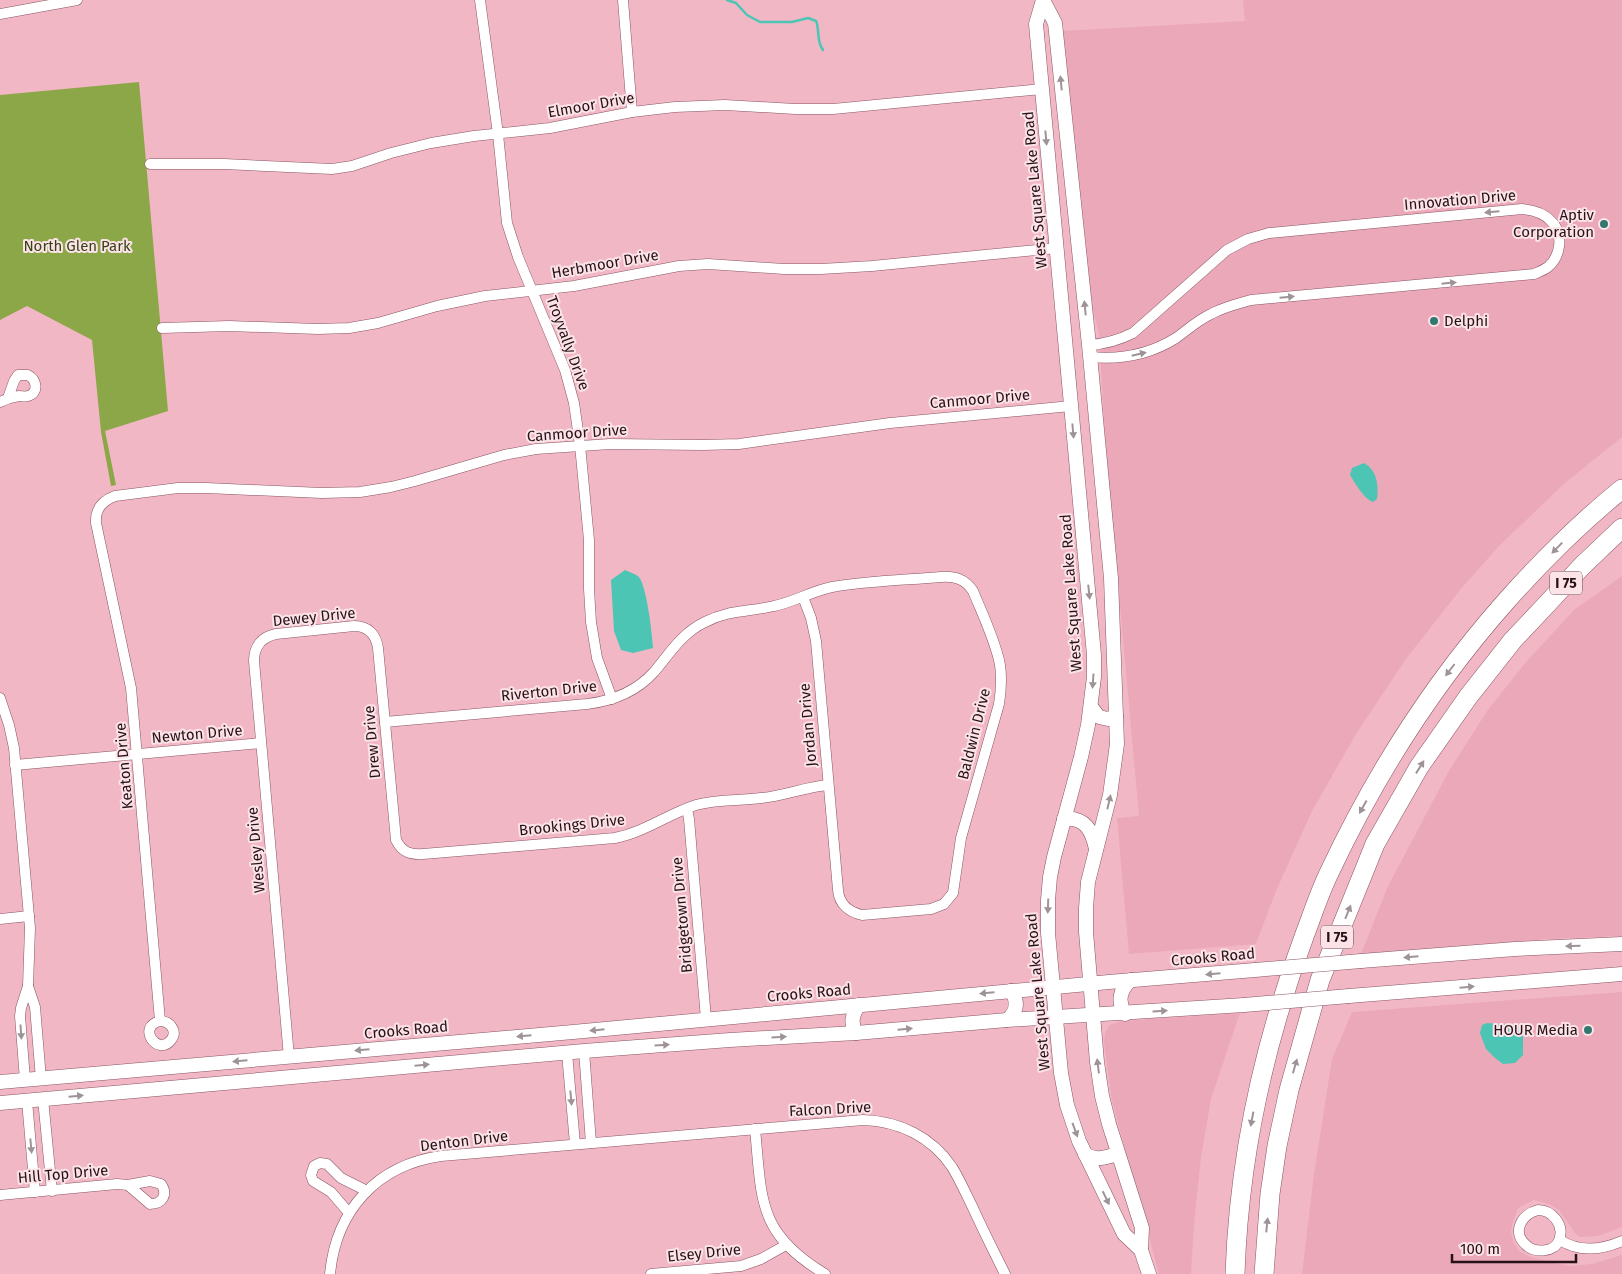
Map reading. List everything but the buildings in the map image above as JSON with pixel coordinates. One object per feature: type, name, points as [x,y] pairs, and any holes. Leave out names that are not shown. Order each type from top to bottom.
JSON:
[{"type":"highway","name":"I 75","points":[[1235,1274],[1242,1177],[1264,1062],[1287,983],[1329,872],[1395,750],[1439,683],[1474,637],[1522,583],[1566,538],[1622,489]]},
{"type":"highway","name":"I 75","points":[[1264,1274],[1270,1194],[1288,1090],[1320,980],[1375,844],[1419,767],[1468,697],[1513,640],[1582,566],[1622,528]]},
{"type":"main road","name":"West Square Lake Road","points":[[1043,0],[1036,24],[1038,52],[1094,643],[1094,677],[1091,707],[1081,757],[1054,857],[1048,900],[1048,933],[1063,1089],[1073,1125],[1124,1234],[1141,1250]]},
{"type":"main road","name":"West Square Lake Road","points":[[1043,0],[1055,23],[1090,351],[1110,578],[1117,744],[1108,807],[1088,882],[1086,932],[1097,1062],[1102,1096],[1118,1154],[1142,1228],[1141,1250],[1149,1274]]},
{"type":"main road","points":[[1038,52],[1049,49],[1056,52],[1058,56]]},
{"type":"main road","points":[[1066,347],[1074,356],[1082,357],[1090,351]]},
{"type":"main road","points":[[1082,519],[1092,514],[1100,517],[1106,523]]},
{"type":"main road","points":[[1091,707],[1099,717],[1108,719],[1116,716]]},
{"type":"main road","points":[[1064,819],[1075,819],[1084,823],[1092,837],[1096,850]]},
{"type":"main road","name":"Crooks Road","points":[[0,1082],[573,1032],[1091,983],[1515,949],[1622,944]]},
{"type":"main road","points":[[0,1103],[567,1052],[856,1033],[1007,1020],[1125,1014],[1622,974]]},
{"type":"main road","points":[[1125,1014],[1120,1004],[1121,994],[1123,988],[1132,980]]},
{"type":"main road","points":[[1007,1020],[1012,1016],[1016,1005],[1011,991]]},
{"type":"main road","points":[[856,1033],[852,1024],[852,1018],[854,1011],[859,1005]]},
{"type":"main road","points":[[706,1042],[713,1031],[709,1018]]},
{"type":"main road","points":[[567,1052],[567,1043],[573,1032]]},
{"type":"main road","points":[[286,1077],[294,1070],[295,1063],[291,1056]]},
{"type":"main road","points":[[1085,1154],[1098,1159],[1118,1154]]},
{"type":"street","points":[[0,14],[77,0]]},
{"type":"street","name":"Troyvally Drive","points":[[480,0],[498,134],[507,223],[511,240],[565,370],[574,403],[589,540],[591,622],[597,658],[612,699]]},
{"type":"street","points":[[623,0],[632,112]]},
{"type":"street","name":"Elmoor Drive","points":[[150,164],[332,169],[352,166],[391,153],[431,143],[564,126],[632,112],[676,106],[704,105],[806,110],[833,109],[1042,89]]},
{"type":"street","name":"Innovation Drive","points":[[1522,209],[1532,210],[1547,217],[1558,229],[1559,246],[1554,260],[1549,266],[1534,274],[1251,300],[1211,314],[1164,345],[1139,355],[1108,359],[1090,351],[1133,333],[1227,250],[1248,239],[1269,233],[1522,209]]},
{"type":"street","name":"Herbmoor Drive","points":[[162,328],[229,326],[318,329],[349,328],[378,323],[462,300],[500,293],[574,286],[688,265],[719,264],[784,269],[821,269],[872,266],[1057,248]]},
{"type":"street","name":"Canmoor Drive","points":[[96,513],[102,504],[115,496],[178,488],[322,493],[368,490],[415,481],[512,453],[580,445],[739,444],[890,422],[1071,406]]},
{"type":"street","name":"Keaton Drive","points":[[96,513],[96,523],[131,688],[160,1021]]},
{"type":"street","name":"Baldwin Drive","points":[[803,597],[840,586],[948,577],[963,580],[973,591],[996,650],[1000,665],[1001,689],[999,704],[962,838],[954,889],[948,901]]},
{"type":"street","name":"Riverton Drive","points":[[385,722],[587,704],[612,699],[634,688],[646,679],[682,638],[702,623],[722,614],[772,607],[803,597]]},
{"type":"street","name":"Jordan Drive","points":[[803,597],[811,618],[816,641],[840,899],[844,906],[854,913],[866,915],[935,908],[948,901]]},
{"type":"street","name":"Dewey Drive","points":[[260,642],[265,637],[276,634],[354,626],[363,627],[371,632]]},
{"type":"street","name":"Drew Drive","points":[[371,632],[375,637],[378,648],[395,834],[396,840],[403,850]]},
{"type":"street","name":"Wesley Drive","points":[[260,642],[254,661],[291,1056]]},
{"type":"street","points":[[0,698],[12,737],[29,916],[28,986],[20,1016],[25,1080]]},
{"type":"street","name":"Newton Drive","points":[[15,765],[262,744]]},
{"type":"street","name":"Brookings Drive","points":[[403,850],[416,855],[615,838],[643,830],[687,809],[707,803],[761,798],[809,787],[828,785]]},
{"type":"street","name":"Bridgetown Drive","points":[[687,809],[709,1018]]},
{"type":"street","points":[[0,919],[29,916]]},
{"type":"street","points":[[28,986],[35,1007],[41,1079]]},
{"type":"street","points":[[584,1051],[592,1143]]},
{"type":"street","points":[[567,1052],[575,1144]]},
{"type":"street","points":[[43,1099],[52,1190]]},
{"type":"street","points":[[27,1101],[35,1192]]},
{"type":"street","name":"Falcon Drive","points":[[575,1144],[854,1120],[874,1120],[895,1125],[917,1134],[938,1150],[953,1168],[1005,1274]]},
{"type":"street","points":[[755,1129],[760,1189],[764,1206],[775,1230],[786,1245],[803,1260],[825,1274]]},
{"type":"street","name":"Denton Drive","points":[[330,1274],[333,1249],[349,1213],[366,1192],[394,1171],[423,1159],[441,1156],[575,1144]]},
{"type":"street","points":[[349,1213],[331,1192],[313,1181],[311,1175],[314,1166],[320,1163],[327,1164],[341,1178],[366,1192]]},
{"type":"street","name":"Hill Top Drive","points":[[0,1195],[117,1184],[128,1185]]},
{"type":"street","points":[[1560,1240],[1550,1249],[1530,1248],[1521,1239],[1519,1231],[1521,1222],[1531,1212],[1538,1210],[1547,1211],[1556,1219],[1560,1240],[1568,1246],[1592,1250],[1622,1241]]},
{"type":"street","name":"Elsey Drive","points":[[651,1274],[741,1266],[761,1259],[786,1245]]},
{"type":"shaded area","points":[[1243,0],[1622,0],[1622,437],[1565,483],[1499,546],[1460,590],[1406,659],[1356,734],[1312,811],[1276,891],[1256,944],[1129,954],[1117,818],[1139,816],[1105,440],[1099,334],[1090,299],[1061,31],[1245,21]]},
{"type":"shaded area","points":[[1364,463],[1372,470],[1376,479],[1377,499],[1373,502],[1363,494],[1350,475],[1352,468]]},
{"type":"shaded area","points":[[625,570],[638,576],[642,583],[649,611],[653,648],[633,653],[621,650],[614,631],[611,580]]},
{"type":"shaded area","points":[[1622,576],[1622,936],[1547,939],[1361,954],[1388,886],[1450,769],[1487,711],[1526,662],[1574,610]]},
{"type":"shaded area","points":[[1622,992],[1622,1227],[1598,1236],[1580,1237],[1559,1210],[1549,1204],[1534,1200],[1518,1208],[1511,1232],[1514,1243],[1519,1251],[1531,1257],[1559,1264],[1571,1266],[1592,1264],[1622,1255],[1622,1274],[1302,1274],[1314,1174],[1332,1059],[1352,1012]]},
{"type":"shaded area","points":[[1240,1013],[1211,1099],[1201,1157],[1191,1274],[1159,1274],[1112,1101],[1104,1042],[1105,1033],[1109,1025],[1122,1021]]},
{"type":"shaded area","points":[[1487,1023],[1520,1027],[1523,1035],[1523,1055],[1515,1063],[1503,1064],[1486,1049],[1480,1033],[1482,1025]]},
{"type":"green space","name":"North Glen Park","points":[[139,82],[168,411],[105,431],[116,485],[111,486],[101,432],[92,340],[27,306],[0,320],[0,95]]},
{"type":"waterway","points":[[727,0],[736,3],[747,15],[760,22],[792,22],[808,18],[816,21],[823,50]]},
{"type":"place","name":"Aptiv Corporation","points":[[1604,224]]},
{"type":"place","name":"Delphi","points":[[1434,321]]},
{"type":"place","name":"HOUR Media","points":[[1588,1030]]}]
